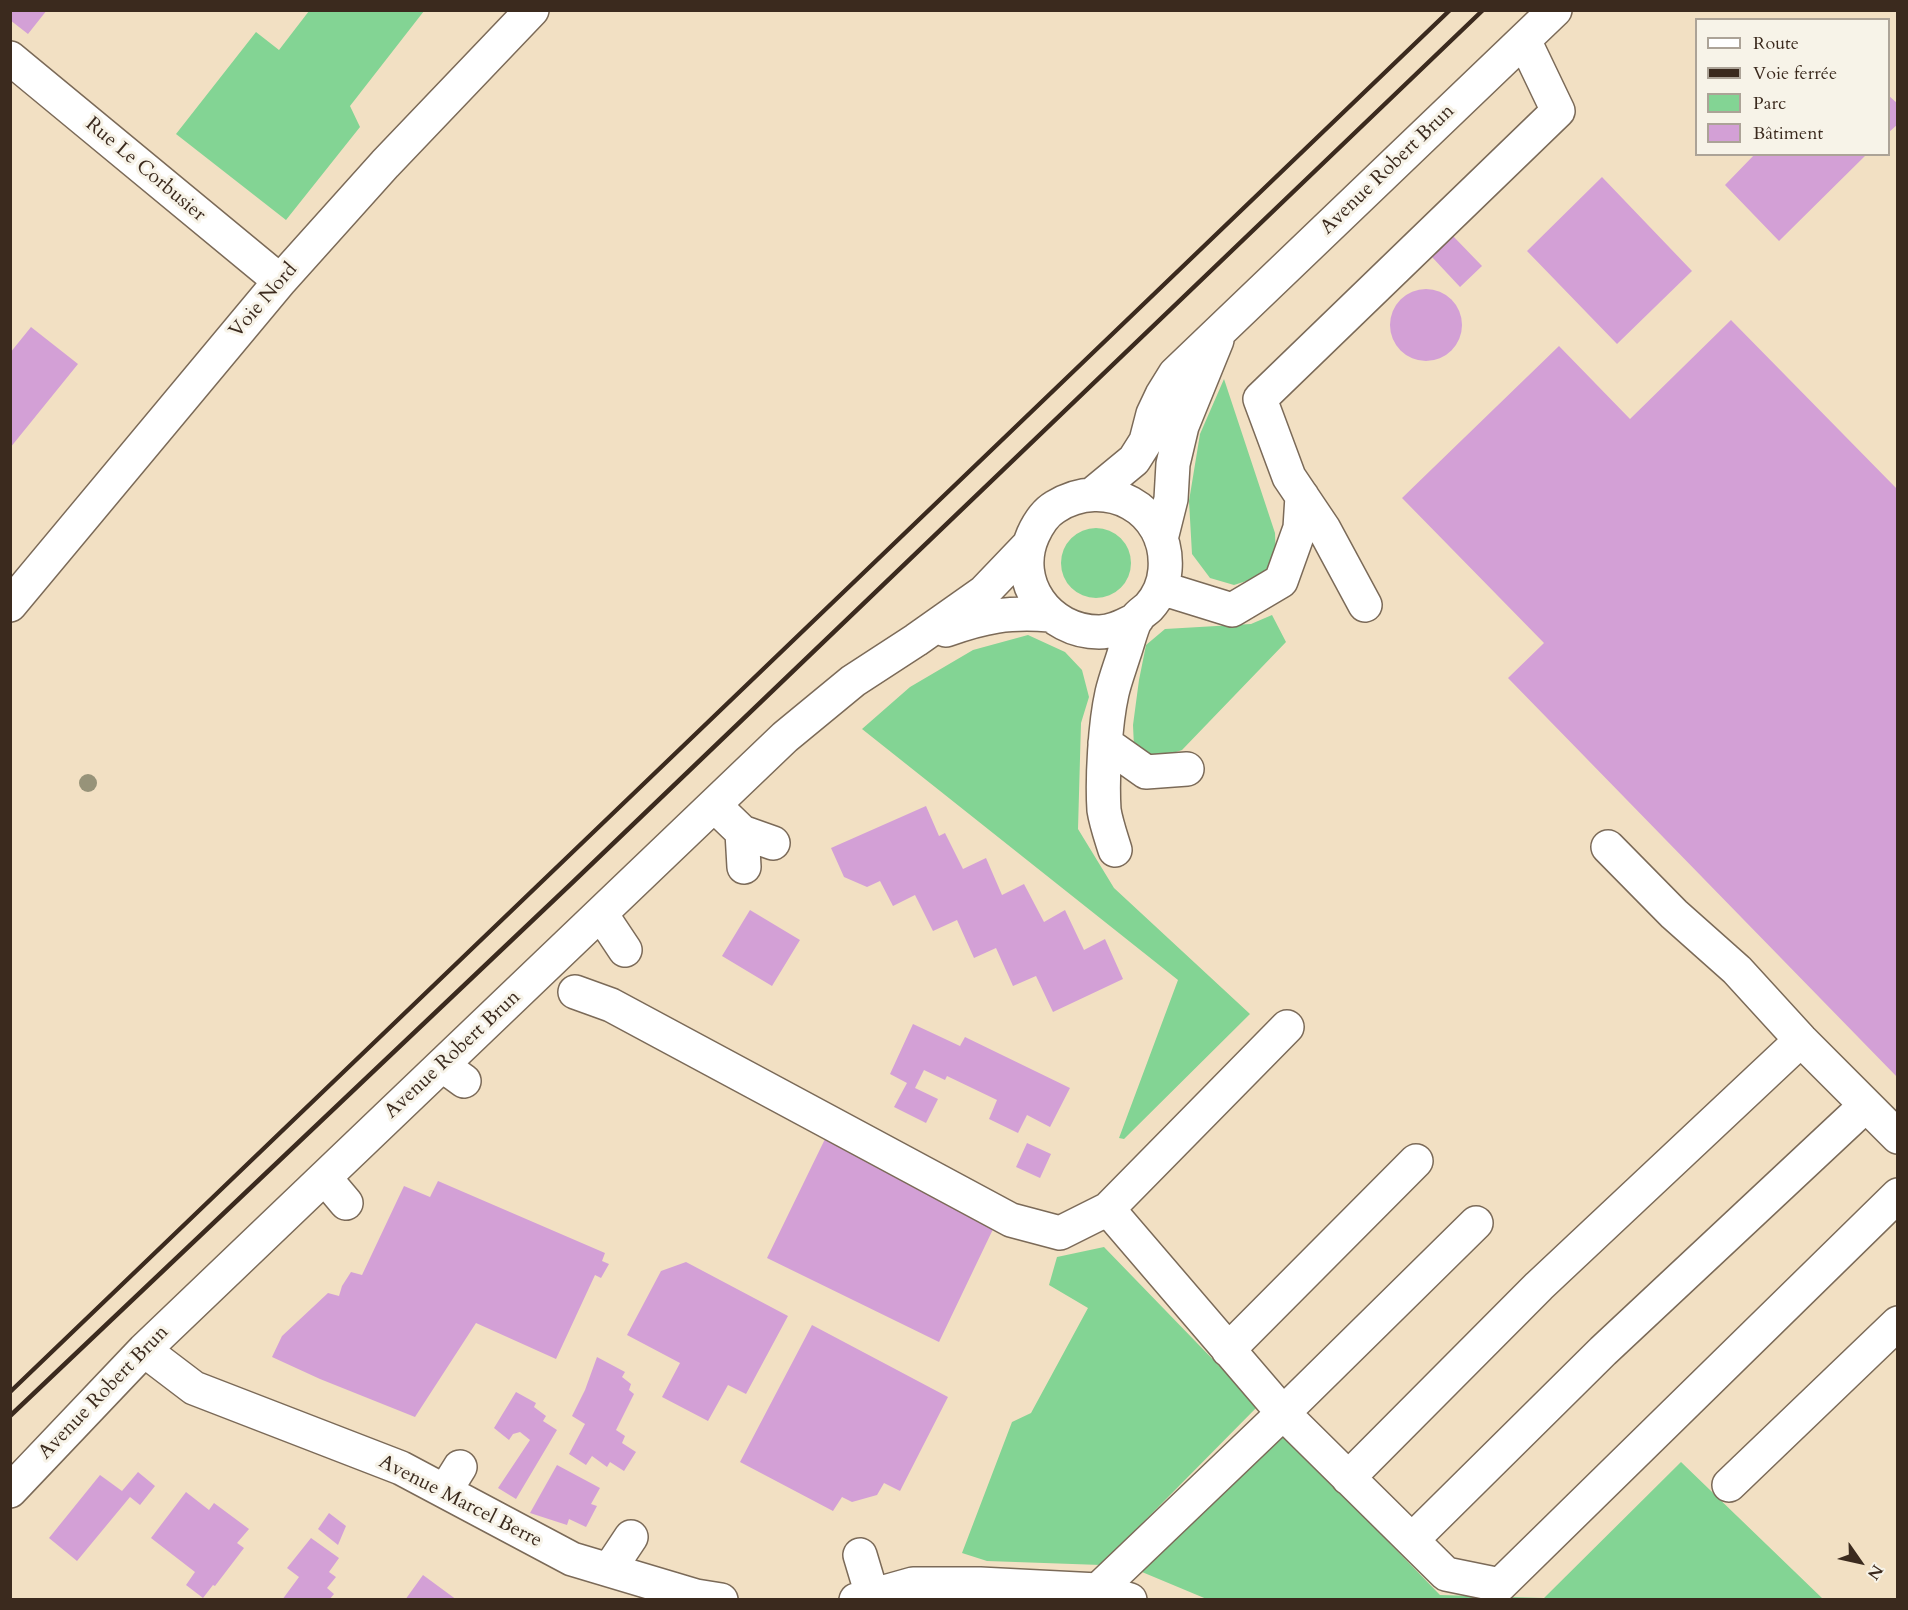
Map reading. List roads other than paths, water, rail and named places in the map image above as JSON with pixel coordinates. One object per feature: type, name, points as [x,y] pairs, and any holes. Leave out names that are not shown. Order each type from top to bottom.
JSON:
[{"type":"street","name":"Voie Nord","points":[[10,605],[280,281],[385,164],[532,10]]},
{"type":"street","name":"Avenue Robert Brun","points":[[1094,493],[1134,460],[1146,441],[1153,414],[1162,394],[1175,374],[1555,10]]},
{"type":"street","points":[[1365,605],[1324,529],[1289,477],[1260,399],[1558,111],[1524,40]]},
{"type":"street","name":"Rue Le Corbusier","points":[[10,58],[280,281]]},
{"type":"street","name":"Avenue Robert Brun","points":[[1161,539],[1171,499],[1173,464],[1182,426],[1221,330]]},
{"type":"street","points":[[1094,493],[1116,496],[1135,505],[1151,520],[1161,539],[1165,555],[1165,572],[1161,588],[1151,605],[1137,619],[1119,628],[1101,632],[1081,631],[1064,625],[1050,615],[1037,601],[1029,584],[1028,546],[1038,525],[1053,508],[1073,497],[1094,493]]},
{"type":"street","points":[[1161,588],[1232,610],[1281,581],[1300,528],[1302,496]]},
{"type":"street","name":"Avenue Robert Brun","points":[[10,1491],[144,1350],[325,1178],[453,1073],[549,964],[785,737],[853,681],[984,592],[1028,546]]},
{"type":"street","name":"Avenue Robert Brun","points":[[916,640],[986,617],[1020,613],[1050,615]]},
{"type":"street","points":[[1115,850],[1104,812],[1105,743],[1112,693],[1137,619]]},
{"type":"street","points":[[1081,631],[1098,659],[1112,693]]},
{"type":"street","points":[[1105,743],[1146,772],[1186,769]]},
{"type":"street","points":[[714,805],[742,832],[773,843]]},
{"type":"street","points":[[742,832],[744,867]]},
{"type":"street","points":[[1608,847],[1674,914],[1737,970],[1800,1040],[1898,1137]]},
{"type":"street","points":[[601,914],[626,950]]},
{"type":"street","points":[[549,964],[571,1004],[611,1005],[1011,1220],[1060,1233],[1108,1209],[1287,1027]]},
{"type":"street","points":[[1348,1478],[1539,1286],[1800,1040]]},
{"type":"street","points":[[1412,1540],[1603,1351],[1866,1105]]},
{"type":"street","points":[[1228,1350],[1416,1161]]},
{"type":"street","points":[[325,1178],[346,1203]]},
{"type":"street","points":[[1108,1209],[1283,1413],[1446,1574],[1500,1585],[1898,1195]]},
{"type":"street","points":[[1098,1590],[1283,1413],[1476,1223]]},
{"type":"street","points":[[1729,1485],[1898,1323]]},
{"type":"street","name":"Avenue Marcel Berre","points":[[144,1350],[194,1388],[401,1468],[452,1479],[572,1559],[696,1596],[721,1599]]},
{"type":"street","points":[[609,1570],[632,1537]]},
{"type":"street","points":[[860,1555],[879,1596],[913,1584],[980,1584],[1098,1590],[1130,1599]]},
{"type":"railway","points":[[10,1392],[1450,10]]},
{"type":"railway","points":[[10,1416],[573,882],[1483,10]]}]
